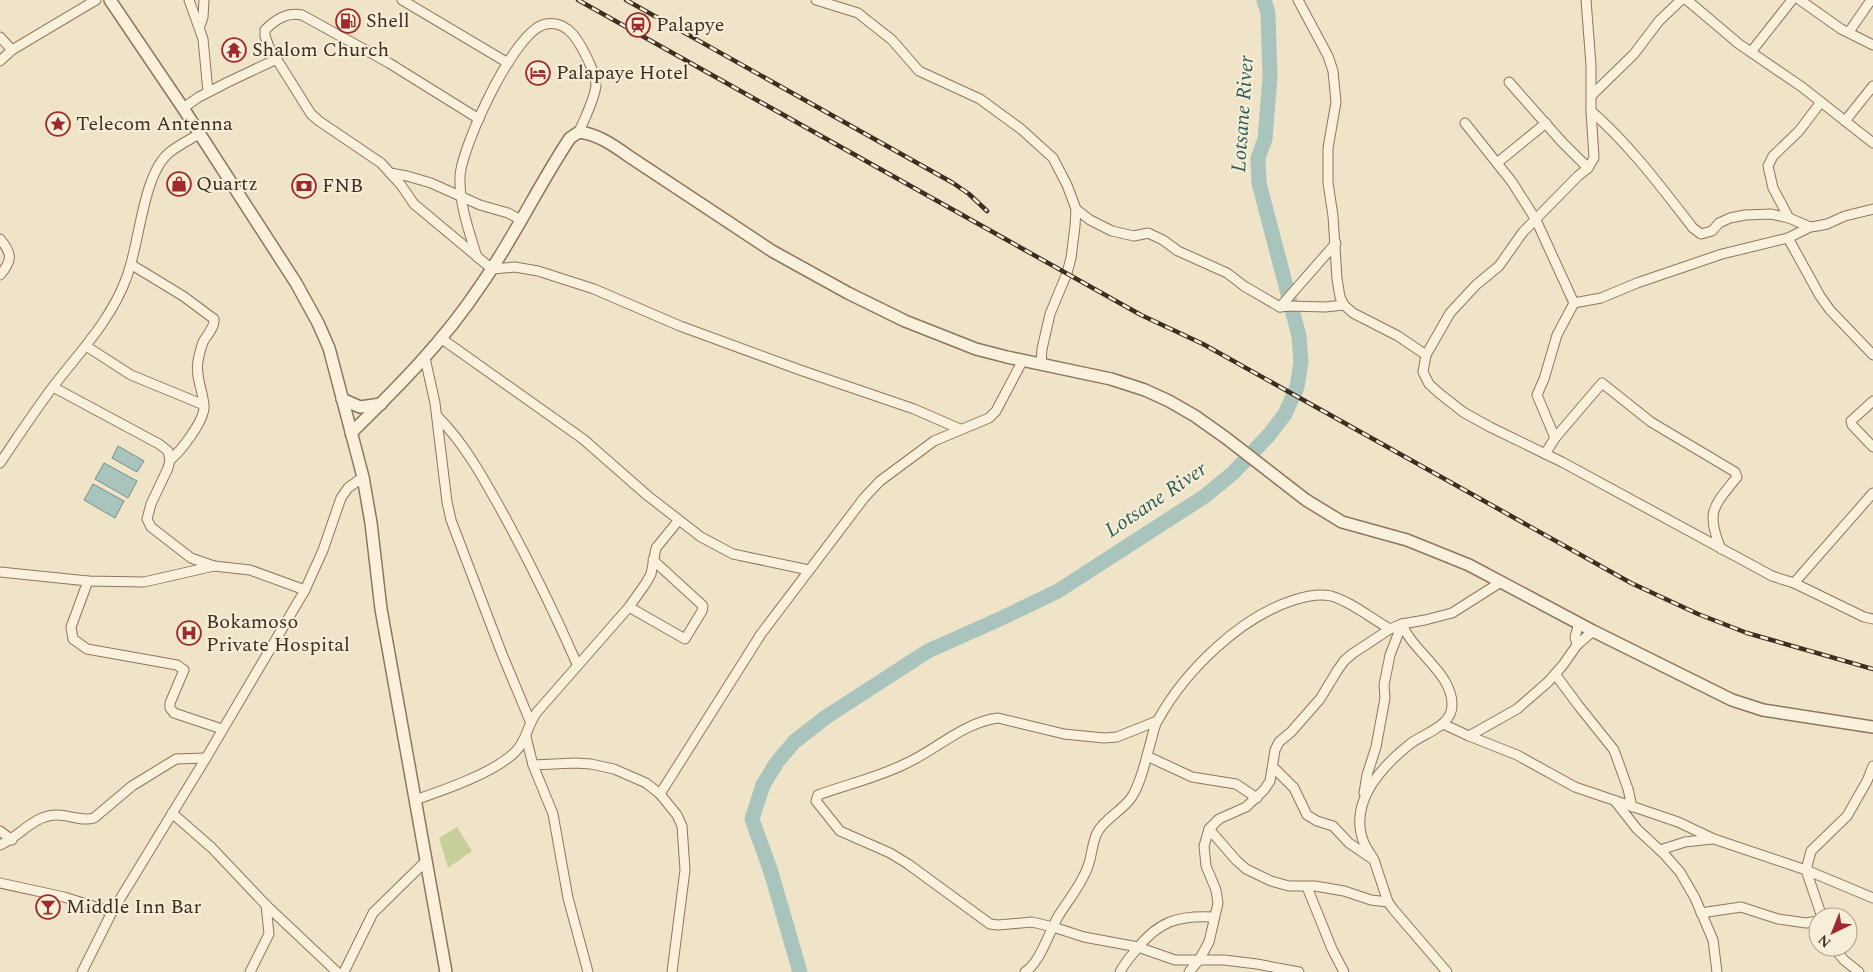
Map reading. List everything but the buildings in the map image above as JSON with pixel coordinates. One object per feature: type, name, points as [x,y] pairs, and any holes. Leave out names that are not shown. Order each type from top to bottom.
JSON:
[{"type":"street","points":[[0,61],[12,50],[96,0]]},
{"type":"street","points":[[110,0],[183,108],[296,283],[329,348],[363,477],[371,523],[381,609],[446,972]]},
{"type":"street","points":[[189,0],[203,38],[208,92]]},
{"type":"street","points":[[200,26],[203,17],[204,0]]},
{"type":"street","points":[[402,0],[508,63]]},
{"type":"street","points":[[816,0],[858,14],[892,40],[919,71],[980,99],[1021,129],[1053,158],[1067,185],[1076,209],[1071,258],[1067,273],[1050,314],[1042,349],[1041,364]]},
{"type":"street","points":[[1298,0],[1328,56],[1333,70],[1336,102],[1328,148],[1328,183],[1336,243],[1337,278],[1340,297],[1344,305],[1359,317],[1398,336],[1426,355]]},
{"type":"street","points":[[1586,0],[1591,65],[1594,158],[1588,168],[1523,232],[1499,266],[1476,285],[1450,313],[1426,355],[1423,372],[1429,384],[1439,393],[1463,412],[1490,427],[1545,454],[1772,576],[1794,583],[1864,617],[1873,619]]},
{"type":"street","points":[[1592,95],[1634,54],[1659,21],[1681,0]]},
{"type":"street","points":[[1687,0],[1751,52],[1821,102],[1873,143]]},
{"type":"street","points":[[1751,52],[1792,0]]},
{"type":"street","points":[[1800,0],[1849,32],[1873,45]]},
{"type":"street","points":[[1849,32],[1871,0]]},
{"type":"street","points":[[479,119],[389,63],[302,15],[285,16],[265,30],[265,36],[276,59],[311,114],[381,163],[401,185],[414,204],[492,269],[515,268],[538,271],[594,289],[680,326],[914,409],[960,429]]},
{"type":"street","points":[[351,433],[426,358],[442,339],[492,269],[570,138],[579,132],[596,87],[595,77],[581,45],[570,31],[557,24],[545,24],[537,28],[520,44],[485,103],[465,156],[460,174],[461,195],[470,234],[478,257]]},
{"type":"street","points":[[0,37],[12,50]]},
{"type":"street","points":[[183,108],[208,92],[266,62],[276,59]]},
{"type":"street","points":[[1509,82],[1588,168]]},
{"type":"street","points":[[1845,121],[1873,86]]},
{"type":"street","points":[[1789,218],[1773,188],[1768,166],[1773,156],[1799,131],[1821,102]]},
{"type":"street","points":[[1591,111],[1615,132],[1645,166],[1693,228],[1701,234],[1712,231],[1720,223],[1730,218],[1745,215],[1771,214],[1810,226]]},
{"type":"street","points":[[1465,123],[1512,182],[1536,220],[1556,260],[1574,303]]},
{"type":"street","points":[[1497,163],[1546,124]]},
{"type":"street","points":[[579,132],[586,133],[610,144],[772,250],[848,293],[905,322],[961,343],[1023,360],[1111,379],[1169,400],[1226,438],[1306,500],[1342,522],[1407,540],[1442,553],[1579,624],[1740,702],[1763,710],[1873,727]]},
{"type":"street","points":[[0,463],[53,387],[101,325],[120,292],[132,265],[149,189],[159,164],[169,152],[199,134]]},
{"type":"street","points":[[390,173],[431,182],[480,205],[508,213],[521,220]]},
{"type":"street","points":[[1076,209],[1090,220],[1112,231],[1134,236],[1148,233],[1163,240],[1178,251],[1227,273],[1244,286],[1280,307],[1344,305]]},
{"type":"street","points":[[1574,303],[1601,298],[1722,254],[1788,238],[1810,226],[1827,224],[1845,216],[1873,209]]},
{"type":"street","points":[[1788,238],[1820,296],[1830,310],[1873,355]]},
{"type":"street","points":[[0,239],[7,247],[10,257],[6,268],[0,275]]},
{"type":"street","points":[[1280,307],[1336,243]]},
{"type":"street","points":[[132,265],[205,311],[214,319],[214,325],[203,344],[197,367],[204,412],[186,444],[170,460]]},
{"type":"street","points":[[1555,438],[1537,395],[1557,335],[1574,303]]},
{"type":"street","points":[[442,339],[583,439],[678,521],[701,537],[733,554],[809,570]]},
{"type":"street","points":[[86,346],[131,375],[204,406]]},
{"type":"street","points":[[426,358],[437,416],[446,502],[451,520],[502,654],[530,721]]},
{"type":"street","points":[[660,794],[761,634],[864,498],[880,481],[934,441],[989,418],[996,411],[1023,360]]},
{"type":"street","points":[[1545,454],[1555,438],[1602,383],[1652,422],[1734,472],[1737,477],[1715,505],[1712,515],[1713,531],[1720,549]]},
{"type":"street","points":[[53,387],[159,444],[168,452],[170,460],[168,468],[151,504],[147,519],[151,528],[191,558],[214,566],[250,570],[305,590]]},
{"type":"street","points":[[342,399],[360,407],[381,404]]},
{"type":"street","points":[[1873,402],[1851,421],[1852,425],[1873,447]]},
{"type":"street","points":[[437,416],[457,438],[481,473],[554,611],[577,664]]},
{"type":"street","points":[[82,972],[112,912],[305,590],[323,550],[341,498],[348,488],[363,477]]},
{"type":"street","points":[[1794,583],[1873,493]]},
{"type":"street","points":[[416,800],[446,789],[498,764],[516,751],[526,737],[530,721],[577,664],[629,607],[646,584],[651,574],[656,548],[678,521]]},
{"type":"street","points":[[629,607],[685,639],[702,611],[703,606],[653,560]]},
{"type":"street","points":[[0,572],[88,580],[144,582],[214,566]]},
{"type":"street","points":[[88,580],[71,627],[73,639],[87,649],[182,667],[184,670],[170,708],[180,715],[222,729]]},
{"type":"street","points":[[1189,972],[1199,960],[1209,942],[1218,903],[1216,890],[1206,866],[1204,846],[1210,829],[1218,819],[1246,806],[1257,798],[1270,781],[1274,768],[1274,755],[1279,742],[1320,699],[1344,661],[1390,629],[1402,624],[1452,613],[1501,582]]},
{"type":"street","points":[[1025,972],[1035,962],[1053,927],[1081,883],[1088,866],[1096,834],[1131,798],[1147,756],[1157,721],[1188,676],[1202,661],[1261,613],[1280,604],[1317,594],[1331,596],[1344,602],[1390,629]]},
{"type":"street","points":[[1364,796],[1375,779],[1411,743],[1443,724],[1453,706],[1452,697],[1447,685],[1407,634],[1402,624]]},
{"type":"street","points":[[1402,624],[1390,655],[1384,685],[1385,698],[1376,747],[1367,775],[1359,822],[1364,843],[1374,860],[1388,902],[1447,972]]},
{"type":"street","points":[[1577,645],[1575,637],[1579,624]]},
{"type":"street","points":[[1469,736],[1512,714],[1555,674],[1577,645],[1593,630]]},
{"type":"street","points":[[1555,674],[1614,750],[1628,789],[1632,807]]},
{"type":"street","points":[[1157,721],[1117,737],[1104,738],[1064,734],[998,718],[991,719],[975,723],[909,762],[867,780],[818,795],[816,801],[840,831],[890,853],[908,864],[990,924],[1032,922],[1084,937],[1138,946],[1169,959],[1257,964],[1299,972]]},
{"type":"street","points":[[1443,724],[1517,755],[1575,787],[1678,822],[1714,839],[1806,870],[1873,898]]},
{"type":"street","points":[[526,737],[533,765],[553,814],[568,898],[588,972]]},
{"type":"street","points":[[1147,756],[1192,777],[1236,784],[1257,798]]},
{"type":"street","points":[[0,845],[12,840],[33,823],[55,814],[88,820],[94,818],[132,786],[176,759],[206,758]]},
{"type":"street","points":[[533,765],[575,763],[614,769],[646,783],[660,794],[677,815],[682,826],[685,870],[672,972]]},
{"type":"street","points":[[1819,907],[1806,870],[1812,848],[1846,816],[1867,781],[1873,766]]},
{"type":"street","points":[[1274,768],[1294,788],[1308,815],[1317,821],[1333,826],[1349,843],[1374,860]]},
{"type":"street","points":[[1615,800],[1637,828],[1680,872],[1713,940],[1717,972]]},
{"type":"street","points":[[172,813],[212,848],[266,905],[337,972]]},
{"type":"street","points":[[1210,829],[1246,869],[1280,884],[1344,891],[1371,900],[1388,902]]},
{"type":"street","points":[[0,831],[12,840]]},
{"type":"street","points":[[1660,850],[1685,842],[1714,839]]},
{"type":"street","points":[[344,972],[373,913],[426,861]]},
{"type":"street","points":[[0,883],[64,897],[112,912]]},
{"type":"street","points":[[1308,887],[1332,949],[1344,972]]},
{"type":"street","points":[[250,972],[269,934],[266,905]]},
{"type":"street","points":[[1701,913],[1741,907],[1778,919],[1808,922]]},
{"type":"street","points":[[1120,972],[1146,936],[1159,926],[1170,921],[1195,916],[1214,917]]},
{"type":"street","points":[[1841,957],[1859,972]]},
{"type":"green space","points":[[457,827],[472,851],[448,868],[439,838]]},
{"type":"water","points":[[118,446],[144,461],[137,472],[112,458]]},
{"type":"water","points":[[104,463],[137,481],[128,498],[95,479]]},
{"type":"water","points":[[93,484],[124,501],[115,518],[84,500]]},
{"type":"waterway","name":"Lotsane River","points":[[800,972],[771,872],[752,819],[763,785],[777,762],[794,742],[826,717],[928,651],[1058,591],[1205,496],[1233,473],[1269,435],[1285,414],[1297,387],[1301,362],[1299,336],[1259,183],[1258,158],[1265,139],[1270,77],[1268,13],[1264,0]]},
{"type":"railway","points":[[578,0],[1141,315],[1203,344],[1631,583],[1698,614],[1747,633],[1873,669]]},
{"type":"railway","points":[[626,0],[953,183],[969,194],[987,211]]},
{"type":"place","name":"Shell","points":[[348,21]]},
{"type":"place","name":"Palapye","points":[[638,25]]},
{"type":"place","name":"Shalom Church","points":[[234,50]]},
{"type":"place","name":"Palapaye Hotel","points":[[538,73]]},
{"type":"place","name":"Telecom Antenna","points":[[58,124]]},
{"type":"place","name":"Quartz","points":[[179,184]]},
{"type":"place","name":"FNB","points":[[304,186]]},
{"type":"place","name":"Bokamoso Private Hospital","points":[[189,633]]},
{"type":"place","name":"Middle Inn Bar","points":[[48,907]]}]
